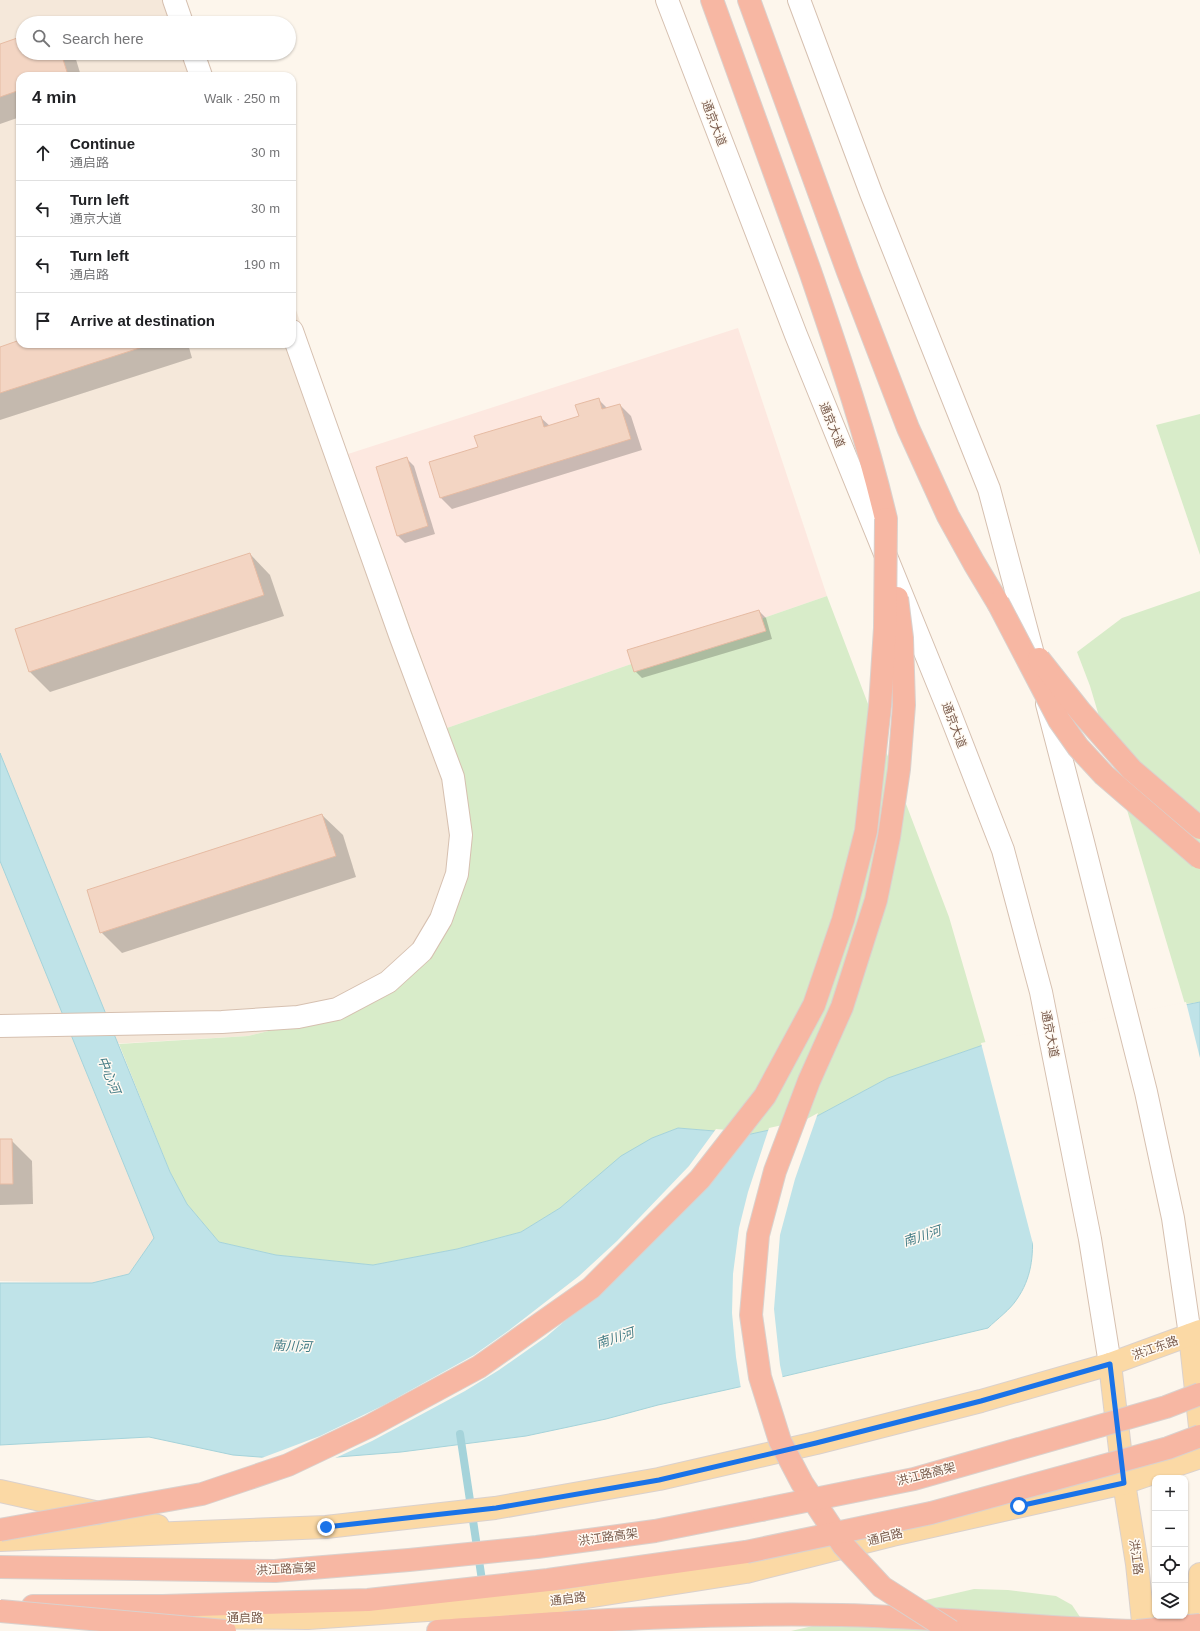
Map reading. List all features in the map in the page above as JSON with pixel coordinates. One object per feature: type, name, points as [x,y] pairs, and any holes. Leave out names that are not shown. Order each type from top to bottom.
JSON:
[{"type":"highway","points":[[712,0],[779,182],[856,407],[873,464],[886,519],[902,638],[904,705],[899,769],[889,837],[876,900],[842,1007],[809,1081],[775,1171],[758,1235],[751,1315],[760,1377],[780,1441],[802,1482],[843,1545],[882,1587],[951,1631]]},
{"type":"highway","points":[[749,0],[848,272],[908,428],[948,516],[974,564],[998,603],[1059,720],[1078,747],[1104,775],[1200,858]]},
{"type":"highway","points":[[0,1530],[202,1494],[288,1465],[370,1426],[479,1367],[591,1288],[700,1179],[765,1096],[814,1005],[843,920],[866,831],[880,706],[885,628],[886,519]]},
{"type":"highway","points":[[998,603],[1047,671],[1080,712],[1132,770],[1200,828]]},
{"type":"highway","name":"洪江路高架","points":[[0,1567],[275,1571],[409,1560],[537,1547],[655,1531],[914,1478],[1166,1407],[1200,1394]]},
{"type":"highway","points":[[0,1606],[163,1606],[368,1600],[548,1580],[746,1552],[932,1513],[1168,1448],[1200,1436]]},
{"type":"highway","points":[[0,1611],[225,1631]]},
{"type":"highway","points":[[438,1631],[658,1617],[768,1614],[842,1615],[1136,1631],[1200,1625]]},
{"type":"main road","points":[[174,0],[180,16]]},
{"type":"main road","name":"通京大道","points":[[667,0],[796,335],[949,711],[1003,850],[1041,992],[1090,1239],[1110,1364],[1124,1483]]},
{"type":"main road","points":[[799,0],[871,193],[989,489],[1084,842],[1146,1092],[1173,1218],[1195,1333],[1200,1427]]},
{"type":"main road","points":[[195,60],[200,72]]},
{"type":"main road","points":[[0,1026],[222,1022],[298,1017],[338,1009],[388,982],[422,952],[441,919],[457,874],[461,834],[453,777],[400,635],[296,342]]},
{"type":"main road","name":"洪江东路","points":[[1110,1364],[1195,1333]]},
{"type":"main road","points":[[0,1540],[326,1527],[496,1508],[659,1480],[816,1443],[981,1401],[1110,1364]]},
{"type":"main road","points":[[1124,1483],[1200,1457]]},
{"type":"main road","name":"通启路","points":[[0,1616],[308,1618],[561,1601],[746,1572],[892,1535],[1124,1483]]},
{"type":"main road","name":"洪江路","points":[[1124,1483],[1137,1564],[1144,1631]]},
{"type":"main road","points":[[0,1491],[152,1526],[239,1531]]},
{"type":"main road","points":[[1197,1631],[1200,1574]]},
{"type":"shaded area","points":[[0,0],[185,0],[191,16],[16,16],[16,60],[206,60],[211,72],[16,72],[16,348],[296,348],[296,310],[447,728],[470,815],[462,894],[425,964],[356,1010],[248,1036],[76,1046],[154,1238],[129,1274],[92,1283],[0,1281]]},
{"type":"shaded area","points":[[738,328],[827,596],[447,728],[348,454]]},
{"type":"green space","points":[[1200,414],[1200,555],[1156,425]]},
{"type":"green space","points":[[1200,591],[1200,1002],[1185,1004],[1090,686],[1077,652],[1122,618]]},
{"type":"green space","points":[[827,596],[949,917],[986,1044],[888,1078],[806,1122],[751,1134],[678,1128],[652,1138],[588,1184],[560,1208],[521,1232],[457,1249],[373,1265],[276,1255],[219,1242],[187,1204],[170,1172],[119,1044],[248,1036],[356,1010],[425,964],[462,894],[470,815],[447,728]]},
{"type":"green space","points":[[974,1589],[1008,1590],[1056,1596],[1072,1605],[1084,1623],[1084,1631],[791,1631]]},
{"type":"water","points":[[0,753],[170,1172],[187,1204],[219,1242],[276,1255],[373,1265],[457,1249],[521,1232],[560,1208],[621,1156],[652,1138],[678,1128],[751,1134],[806,1122],[888,1078],[986,1044],[1200,1002],[1200,1188],[1032,1231],[1032,1258],[1026,1283],[1014,1303],[988,1328],[658,1405],[606,1419],[526,1436],[401,1452],[299,1460],[233,1455],[149,1437],[0,1445],[0,1283],[92,1283],[129,1274],[154,1238],[0,861]]},
{"type":"pier","points":[[1186,1002],[1200,1058],[1200,1190],[1034,1233],[1035,1252],[981,1043]]},
{"type":"pier","points":[[818,1113],[795,1179],[780,1235],[774,1309],[783,1379],[741,1389],[736,1357],[732,1313],[733,1274],[739,1228],[748,1192],[769,1128],[805,1120]]},
{"type":"pier","points":[[716,1129],[749,1132],[574,1313],[546,1337],[499,1370],[465,1391],[372,1441],[331,1460],[299,1462],[259,1459],[320,1436],[384,1405],[474,1355],[508,1331],[579,1276],[617,1241],[689,1166]]},
{"type":"building","points":[[16,38],[16,60],[63,60],[67,72],[16,72],[16,91],[0,97],[0,44]]},
{"type":"building","points":[[16,341],[16,348],[140,348],[0,393],[0,347]]},
{"type":"building","points":[[599,398],[602,409],[620,404],[631,439],[440,498],[429,462],[478,447],[474,436],[541,416],[544,427],[579,416],[575,405]]},
{"type":"building","points":[[407,457],[428,526],[397,536],[376,467]]},
{"type":"building","points":[[250,553],[264,595],[29,672],[15,629]]},
{"type":"building","points":[[759,610],[766,631],[634,672],[627,650]]},
{"type":"building","points":[[322,814],[336,856],[100,933],[87,890]]},
{"type":"building","points":[[0,1139],[12,1139],[13,1184],[0,1184]]},
{"type":"waterway","points":[[460,1434],[483,1587]]},
{"type":"route","points":[[326,1527],[496,1508],[659,1480],[816,1443],[981,1401],[1110,1364],[1124,1483],[1019,1506]]},
{"type":"water label","name":"中心河","points":[[109,1075]]},
{"type":"water label","name":"南川河","points":[[922,1236]]},
{"type":"water label","name":"南川河","points":[[615,1338]]},
{"type":"water label","name":"南川河","points":[[292,1346]]}]
